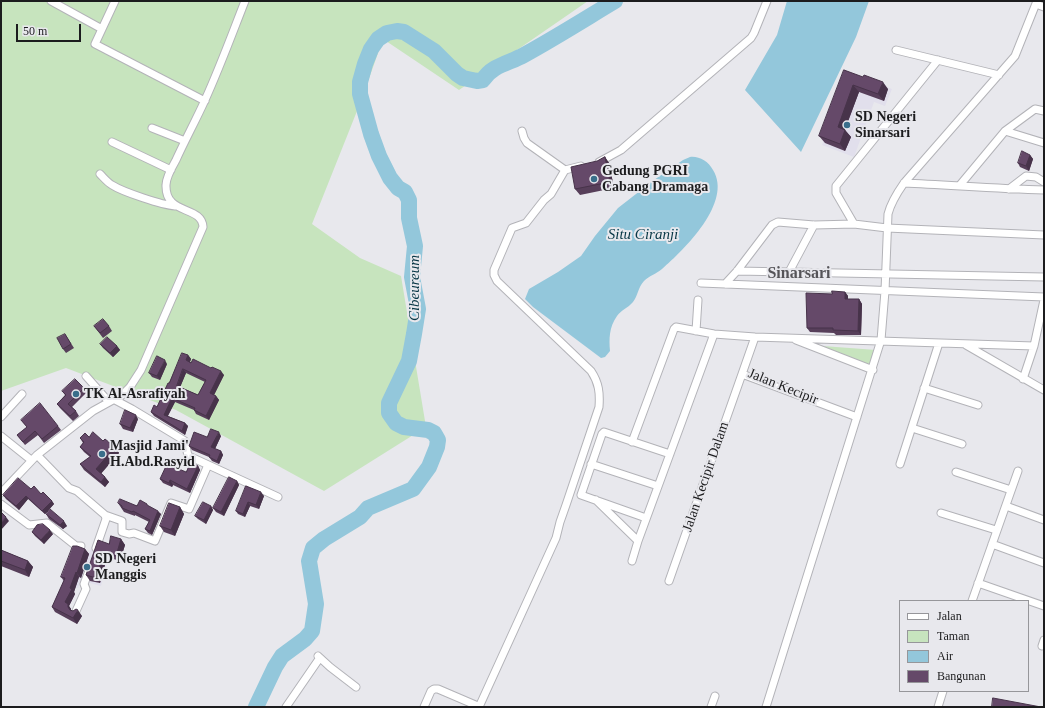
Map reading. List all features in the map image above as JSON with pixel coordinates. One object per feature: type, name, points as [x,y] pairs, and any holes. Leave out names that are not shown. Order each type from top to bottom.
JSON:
[{"type":"street","points":[[51,1],[102,29]]},
{"type":"street","points":[[115,1],[95,44],[205,100]]},
{"type":"street","points":[[175,206],[168,197],[166,184],[171,170],[205,100],[245,1]]},
{"type":"street","points":[[424,707],[431,691],[434,688],[480,707],[556,538],[599,407],[599,387],[592,371],[498,281],[494,275],[494,270],[512,228],[526,223],[544,200],[551,194],[566,170],[600,162],[621,150],[751,38],[767,1]]},
{"type":"street","points":[[766,707],[873,370],[881,340],[886,274],[887,228],[889,208],[892,200],[904,183],[1015,56],[1036,3],[1044,7]]},
{"type":"street","points":[[896,50],[999,75]]},
{"type":"street","points":[[854,224],[837,196],[835,190],[836,186],[938,60]]},
{"type":"street","points":[[960,185],[1005,131],[1035,109],[1044,111]]},
{"type":"street","points":[[152,128],[185,141]]},
{"type":"street","points":[[522,131],[527,142],[566,170]]},
{"type":"street","points":[[1005,131],[1044,143]]},
{"type":"street","points":[[112,142],[171,170]]},
{"type":"street","points":[[1,493],[34,457],[93,411],[126,392],[141,370],[202,227],[202,221],[197,216],[175,206],[164,204],[120,189],[107,181],[100,174]]},
{"type":"street","points":[[1009,190],[1026,176],[1036,177],[1044,182]]},
{"type":"street","points":[[904,183],[960,185],[1009,190],[1044,190]]},
{"type":"street","points":[[725,284],[775,223],[778,222],[814,225],[854,224],[887,228],[1044,235]]},
{"type":"street","points":[[789,272],[814,225]]},
{"type":"street","points":[[737,271],[1044,277]]},
{"type":"street","points":[[701,283],[1044,298],[1034,346],[1023,379]]},
{"type":"street","points":[[696,331],[698,300]]},
{"type":"street","points":[[632,442],[674,329],[677,327],[714,334],[1034,346]]},
{"type":"street","points":[[632,561],[646,518],[714,334]]},
{"type":"street","name":"Jalan Kecipir","points":[[754,336],[742,374],[857,417]]},
{"type":"street","points":[[792,338],[873,370]]},
{"type":"street","points":[[900,464],[939,343]]},
{"type":"street","points":[[964,344],[1044,390]]},
{"type":"street","name":"Jalan Kecipir Dalam","points":[[669,581],[742,374]]},
{"type":"street","points":[[86,376],[112,401],[132,408],[185,442],[188,456],[278,498]]},
{"type":"street","points":[[924,388],[978,405]]},
{"type":"street","points":[[1,417],[22,394]]},
{"type":"street","points":[[912,428],[962,444]]},
{"type":"street","points":[[646,518],[581,495],[602,433],[670,454]]},
{"type":"street","points":[[1,436],[34,457],[69,488],[77,491],[105,515],[122,521],[122,532],[134,534],[155,541],[171,503],[189,510],[208,465]]},
{"type":"street","points":[[591,464],[658,486]]},
{"type":"street","points":[[972,600],[1018,471]]},
{"type":"street","points":[[956,472],[1011,490]]},
{"type":"street","points":[[596,500],[638,541]]},
{"type":"street","points":[[1,504],[25,523],[33,525],[48,523],[76,546],[80,546]]},
{"type":"street","points":[[1006,506],[1044,519]]},
{"type":"street","points":[[942,513],[996,530]]},
{"type":"street","points":[[76,611],[86,590],[84,584],[106,519],[105,515]]},
{"type":"street","points":[[992,544],[1044,562]]},
{"type":"street","points":[[978,583],[1027,600]]},
{"type":"street","points":[[1029,601],[1044,606]]},
{"type":"street","points":[[286,707],[318,657],[356,687]]},
{"type":"street","points":[[938,707],[943,692]]},
{"type":"street","points":[[711,707],[715,696]]},
{"type":"shaded area","name":"SD Negeri Sinarsari","points":[[849,73],[892,89],[885,106],[874,102],[854,157],[822,145]]},
{"type":"shaded area","name":"SD Negeri Manggis","points":[[94,541],[112,546],[101,586],[86,582],[80,583],[78,588],[61,582],[74,548],[89,553]]},
{"type":"green space","points":[[1,1],[588,1],[459,90],[383,39],[361,101],[312,224],[360,258],[401,276],[426,427],[324,491],[176,410],[66,368],[1,391]]},
{"type":"green space","points":[[823,346],[876,350],[871,367]]},
{"type":"water","points":[[787,1],[869,1],[856,37],[801,152],[745,90],[777,35]]},
{"type":"water","name":"Situ Ciranji","points":[[690,157],[697,157],[703,160],[709,164],[713,170],[717,183],[717,196],[711,210],[693,238],[662,269],[644,281],[640,286],[633,302],[620,312],[614,320],[610,333],[610,351],[605,357],[601,358],[533,307],[525,299],[529,289],[581,256],[618,208],[654,180],[683,160]]},
{"type":"building","points":[[844,70],[883,82],[878,94],[853,85],[838,127],[845,130],[840,144],[819,136]]},
{"type":"building","points":[[1022,151],[1030,155],[1026,166],[1018,163]]},
{"type":"building","name":"Gedung PGRI Cabang Dramaga","points":[[605,157],[610,182],[575,189],[571,167],[597,161]]},
{"type":"building","points":[[832,291],[845,292],[845,299],[859,299],[858,331],[833,330],[833,328],[807,328],[806,293],[832,294]]},
{"type":"building","points":[[103,319],[109,326],[100,333],[94,326]]},
{"type":"building","points":[[65,334],[71,344],[63,349],[57,338]]},
{"type":"building","points":[[107,337],[117,346],[110,353],[100,344]]},
{"type":"building","points":[[182,353],[188,355],[186,360],[191,363],[193,359],[221,371],[210,393],[216,396],[206,416],[194,410],[195,408],[172,398],[164,415],[185,423],[182,431],[151,412],[154,405],[157,407]],"holes":[[[183,369],[206,380],[198,395],[177,386]]]},
{"type":"building","points":[[157,356],[165,360],[157,376],[149,373]]},
{"type":"building","points":[[75,379],[84,388],[68,404],[76,411],[70,416],[57,404],[66,395],[62,391]]},
{"type":"building","points":[[40,403],[58,426],[42,439],[35,431],[23,442],[17,435],[27,427],[21,420]]},
{"type":"building","points":[[125,410],[136,415],[130,428],[120,424]]},
{"type":"building","points":[[211,429],[219,432],[211,447],[221,451],[217,461],[209,457],[210,455],[189,446],[194,432],[207,437]]},
{"type":"building","points":[[93,432],[103,441],[105,439],[115,447],[96,469],[105,477],[101,482],[80,464],[91,456],[80,447],[84,442],[80,438],[85,433],[89,437]]},
{"type":"building","points":[[191,462],[198,466],[187,489],[170,480],[169,483],[160,479],[167,464],[186,472]]},
{"type":"building","points":[[229,477],[237,481],[221,512],[213,508]]},
{"type":"building","points":[[18,478],[31,489],[34,486],[41,494],[43,492],[52,501],[42,511],[26,496],[16,506],[3,495]]},
{"type":"building","points":[[246,486],[261,492],[256,505],[248,502],[243,514],[236,511]]},
{"type":"building","points":[[120,499],[137,506],[140,500],[158,511],[150,531],[145,529],[150,520],[133,511],[132,512],[122,508],[122,506],[118,503]]},
{"type":"building","points":[[203,502],[211,506],[204,520],[195,516]]},
{"type":"building","points":[[169,503],[180,507],[171,530],[160,526]]},
{"type":"building","points":[[50,509],[64,521],[60,525],[46,514]]},
{"type":"building","points":[[1,512],[6,517],[1,523]]},
{"type":"building","points":[[43,524],[50,530],[41,540],[32,532],[37,525]]},
{"type":"building","points":[[111,536],[121,539],[116,556],[104,552],[96,578],[86,575],[98,540],[109,544]]},
{"type":"building","points":[[73,546],[85,549],[70,588],[72,589],[65,602],[68,604],[70,610],[78,610],[73,618],[52,607],[65,578],[61,577]]},
{"type":"building","points":[[1,550],[28,561],[25,570],[1,561]]},
{"type":"building","points":[[993,698],[1041,707],[992,707]]},
{"type":"waterway","name":"Cibeureum","points":[[256,707],[275,667],[282,656],[305,639],[312,631],[316,604],[309,561],[313,548],[324,539],[360,517],[368,508],[413,489],[429,467],[437,447],[438,440],[434,433],[428,430],[404,427],[396,423],[389,413],[389,403],[409,361],[418,309],[412,277],[415,246],[409,218],[409,200],[405,192],[398,188],[390,178],[379,156],[371,134],[360,94],[360,82],[371,49],[378,39],[387,33],[397,31],[404,32],[434,51],[463,78],[477,81],[483,80],[496,68],[536,49],[615,1]]},
{"type":"place","name":"SD Negeri Sinarsari","points":[[847,125]]},
{"type":"place","name":"Gedung PGRI Cabang Dramaga","points":[[594,179]]},
{"type":"place","name":"TK Al-Asrafiyah","points":[[76,394]]},
{"type":"place","name":"Masjid Jami' H.Abd.Rasyid","points":[[102,454]]},
{"type":"place","name":"SD Negeri Manggis","points":[[87,567]]},
{"type":"district","name":"Sinarsari","points":[[799,274]]}]
